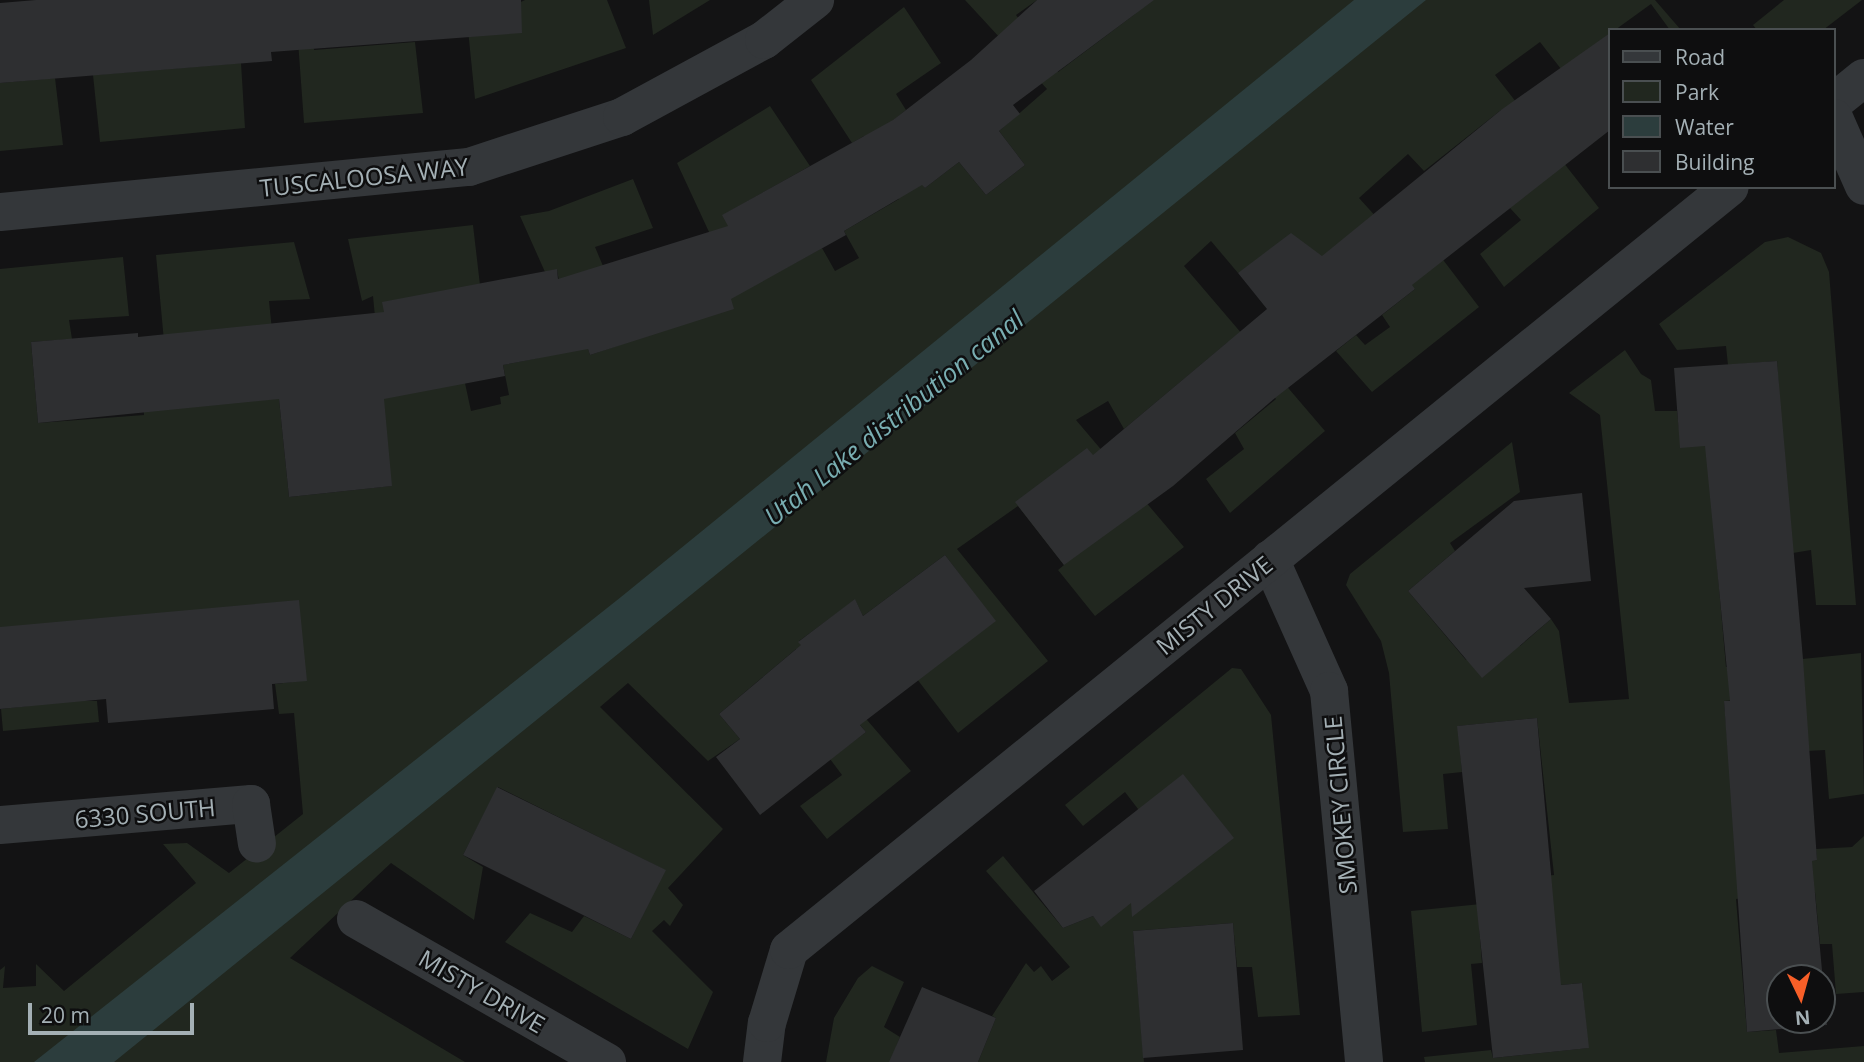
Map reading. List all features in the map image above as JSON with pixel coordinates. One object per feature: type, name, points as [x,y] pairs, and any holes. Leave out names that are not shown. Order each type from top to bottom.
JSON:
[{"type":"street","name":"TUSCALOOSA WAY","points":[[0,212],[469,167],[622,117],[764,40],[815,0]]},
{"type":"street","points":[[1836,100],[1864,78]]},
{"type":"street","points":[[1836,123],[1864,186]]},
{"type":"street","name":"MISTY DRIVE","points":[[762,1062],[767,1023],[789,950],[1728,189]]},
{"type":"street","name":"SMOKEY CIRCLE","points":[[1270,559],[1329,691],[1364,1062]]},
{"type":"street","name":"6330 SOUTH","points":[[0,825],[251,804],[257,844]]},
{"type":"street","name":"MISTY DRIVE","points":[[356,919],[607,1062]]},
{"type":"green space","points":[[295,0],[309,0],[314,50],[415,42],[423,113],[304,123]]},
{"type":"green space","points":[[465,0],[508,8],[525,0],[607,0],[626,48],[475,99]]},
{"type":"green space","points":[[649,0],[710,0],[653,35]]},
{"type":"green space","points":[[965,0],[1037,0],[1016,15],[1058,72],[1135,14],[1138,0],[1655,0],[1679,28],[1669,28],[1651,4],[1618,28],[1608,28],[1608,35],[1561,69],[1540,42],[1495,75],[1599,208],[1504,287],[1480,254],[1521,220],[1510,208],[1501,110],[1424,171],[1408,154],[1359,198],[1409,253],[1428,240],[1479,307],[1372,392],[1336,351],[1356,335],[1365,345],[1390,327],[1382,315],[1415,289],[1322,256],[1238,273],[1211,241],[1184,266],[1325,431],[1230,513],[1206,479],[1244,449],[1235,433],[1276,399],[1228,342],[1124,429],[1108,401],[1076,420],[1184,547],[1095,616],[1058,570],[1064,565],[1018,506],[957,549],[1048,661],[958,733],[917,679],[995,621],[945,555],[863,616],[855,600],[799,641],[911,771],[827,839],[800,806],[842,775],[830,759],[866,732],[796,649],[719,714],[740,739],[708,761],[628,683],[600,707],[723,829],[668,888],[683,905],[670,926],[664,920],[652,931],[713,992],[688,1049],[505,942],[530,913],[572,932],[584,916],[631,939],[665,870],[498,787],[463,855],[483,867],[474,920],[391,863],[290,958],[465,1062],[0,1062],[0,970],[5,966],[3,988],[36,986],[36,964],[64,991],[196,883],[163,844],[187,843],[229,873],[303,814],[294,713],[279,714],[275,684],[301,681],[75,701],[97,701],[99,722],[3,731],[1,709],[28,706],[0,630],[0,269],[123,257],[129,316],[69,320],[72,339],[31,342],[38,423],[144,415],[143,398],[169,395],[156,255],[294,242],[310,299],[269,301],[289,497],[391,486],[373,296],[362,301],[348,239],[473,225],[480,285],[465,383],[471,411],[501,404],[500,397],[509,395],[503,365],[538,358],[570,341],[557,270],[545,272],[520,216],[549,211],[633,179],[653,228],[595,247],[603,266],[565,278],[590,355],[667,329],[709,232],[677,163],[770,106],[810,166],[723,215],[760,282],[822,248],[835,271],[859,258],[844,231],[899,199],[864,136],[852,143],[811,80],[904,7],[941,63],[896,94],[906,110],[880,131],[925,188],[959,162],[986,195],[1025,165],[999,131],[1047,89]]},
{"type":"green space","points":[[1784,0],[1862,0],[1826,28],[1755,28],[1753,25]]},
{"type":"green space","points":[[241,63],[245,128],[100,142],[93,75]]},
{"type":"green space","points":[[55,78],[63,145],[0,151],[0,83]]},
{"type":"green space","points":[[1788,237],[1821,253],[1829,272],[1856,605],[1816,605],[1811,550],[1793,553],[1712,508],[1726,667],[1861,653],[1864,794],[1829,799],[1825,750],[1807,751],[1803,695],[1724,701],[1738,867],[1817,860],[1816,849],[1852,847],[1864,836],[1864,992],[1836,994],[1836,964],[1834,964],[1832,944],[1820,944],[1815,892],[1736,899],[1747,1032],[1766,1031],[1766,1034],[1777,1034],[1779,1053],[1864,1046],[1864,1062],[1425,1062],[1424,1057],[1491,1050],[1493,1058],[1588,1048],[1582,983],[1561,985],[1479,925],[1482,963],[1471,964],[1477,1025],[1422,1032],[1411,911],[1532,899],[1531,877],[1554,875],[1537,718],[1458,726],[1462,772],[1443,774],[1448,829],[1403,832],[1389,673],[1381,641],[1346,585],[1350,574],[1512,442],[1520,492],[1450,543],[1455,551],[1408,591],[1466,660],[1504,628],[1520,646],[1551,619],[1559,631],[1569,703],[1629,699],[1600,415],[1569,393],[1625,350],[1641,374],[1651,380],[1655,411],[1677,411],[1681,447],[1782,439],[1777,361],[1728,365],[1726,346],[1677,350],[1659,324],[1765,242]]},
{"type":"green space","points":[[1232,668],[1241,669],[1271,715],[1300,1015],[1258,1017],[1252,967],[1237,967],[1233,923],[1133,931],[1144,1062],[978,1062],[996,1018],[992,1016],[1026,963],[1034,972],[1041,966],[1052,981],[1070,967],[986,871],[1003,856],[1063,928],[1093,916],[1101,926],[1138,809],[1125,792],[1083,826],[1065,805]]},
{"type":"green space","points":[[872,966],[904,982],[884,1027],[900,1037],[890,1062],[826,1062],[834,1018],[858,978]]},
{"type":"water","name":"Utah Lake distribution canal","points":[[1354,0],[1426,0],[114,1062],[34,1062],[621,597]]},
{"type":"building","points":[[36,0],[521,0],[522,33],[271,52],[272,61],[0,83],[0,3]]},
{"type":"building","points":[[1037,0],[1154,0],[1013,105],[1020,114],[999,131],[1025,165],[986,195],[959,162],[925,188],[922,185],[844,231],[846,235],[731,299],[734,309],[590,355],[588,349],[503,365],[505,376],[384,399],[392,486],[289,497],[279,399],[38,423],[31,342],[138,333],[138,337],[384,312],[382,302],[557,269],[558,279],[728,226],[722,215],[893,120],[971,60]]},
{"type":"building","points":[[1608,34],[1608,132],[1412,285],[1415,289],[1275,398],[1173,486],[1064,565],[1015,502],[1087,448],[1093,455],[1267,309],[1238,273],[1291,233],[1322,256],[1501,110]]},
{"type":"building","points":[[1777,361],[1803,659],[1817,860],[1812,861],[1821,964],[1766,964],[1766,1030],[1747,1032],[1724,701],[1730,701],[1705,446],[1680,448],[1674,368]]},
{"type":"building","points":[[1582,493],[1591,581],[1524,588],[1551,619],[1482,678],[1408,591],[1514,501]]},
{"type":"building","points":[[945,555],[996,621],[860,725],[866,732],[760,815],[716,757],[740,739],[719,714],[801,645],[798,642],[855,599],[863,616]]},
{"type":"building","points":[[299,600],[307,681],[272,684],[274,709],[108,723],[106,699],[0,709],[0,627]]},
{"type":"building","points":[[1537,718],[1561,985],[1582,983],[1589,1048],[1493,1058],[1457,726]]},
{"type":"building","points":[[1183,774],[1234,838],[1132,917],[1131,903],[1101,927],[1093,916],[1063,928],[1034,891]]},
{"type":"building","points":[[497,787],[666,870],[631,939],[463,855]]},
{"type":"building","points":[[1233,923],[1243,1050],[1143,1058],[1133,931]]},
{"type":"building","points":[[922,987],[996,1018],[978,1062],[889,1062]]}]
